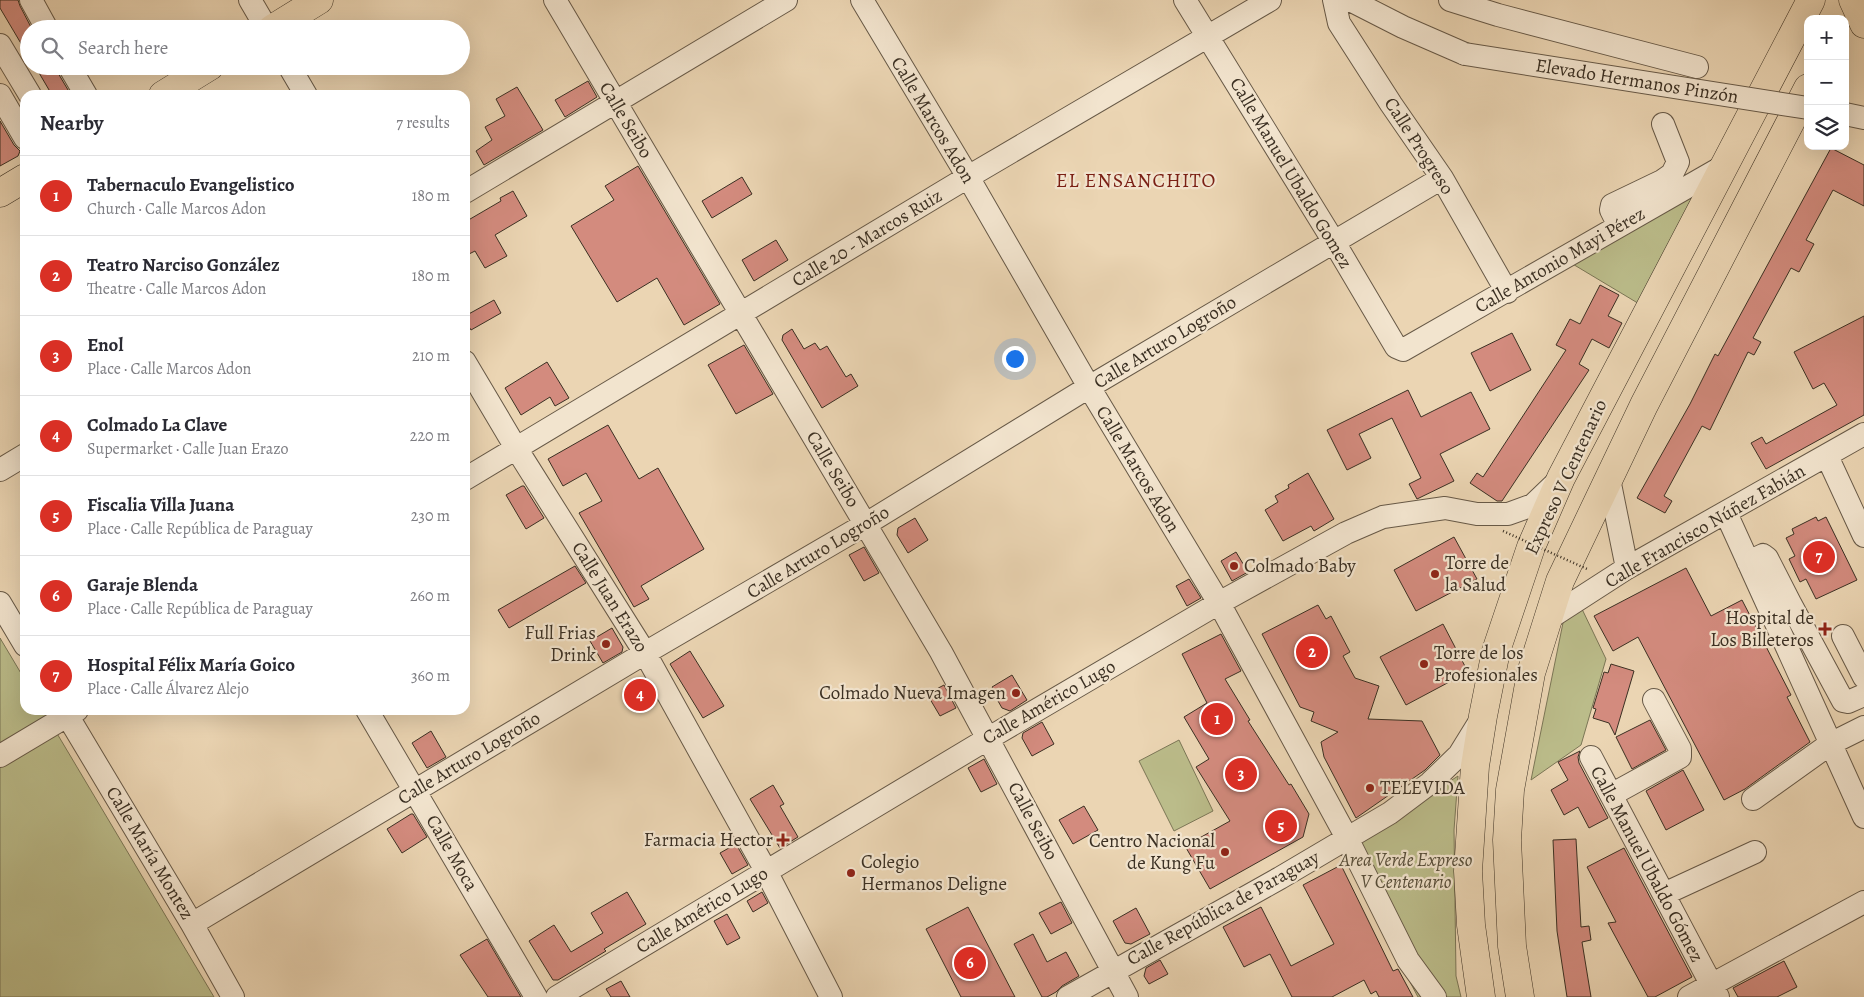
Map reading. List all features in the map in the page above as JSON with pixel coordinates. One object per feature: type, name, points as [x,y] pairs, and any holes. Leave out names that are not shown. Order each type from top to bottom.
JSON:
[{"type":"main road","points":[[287,20],[319,0]]},
{"type":"main road","name":"Expreso V Centenario","points":[[1481,997],[1471,925],[1468,870],[1475,766],[1496,651],[1531,547],[1561,478],[1811,0]]},
{"type":"main road","points":[[1846,15],[1853,0]]},
{"type":"main road","points":[[1853,0],[1864,24]]},
{"type":"main road","points":[[170,90],[195,75]]},
{"type":"main road","name":"Expreso V Centenario","points":[[1520,997],[1512,946],[1507,840],[1510,790],[1530,674],[1560,581],[1649,396],[1804,96]]},
{"type":"main road","points":[[0,193],[20,181]]},
{"type":"street","points":[[31,0],[42,20]]},
{"type":"street","points":[[250,0],[262,20]]},
{"type":"street","name":"Calle Seibo","points":[[555,0],[941,652],[1128,997]]},
{"type":"street","points":[[470,189],[786,0]]},
{"type":"street","name":"Calle Marcos Adon","points":[[862,0],[968,177],[1089,387],[1219,603],[1347,838]]},
{"type":"street","name":"Calle Manuel Ubaldo Gomez","points":[[1185,0],[1334,242],[1396,347]]},
{"type":"street","name":"Calle 20 - Marcos Ruiz","points":[[470,476],[968,177],[1270,0]]},
{"type":"street","name":"Calle Progreso","points":[[1334,0],[1339,23],[1391,104],[1442,178],[1506,292]]},
{"type":"street","name":"Elevado Hermanos Pinzón","points":[[1350,0],[1403,27],[1465,54],[1804,107]]},
{"type":"street","points":[[1450,0],[1498,15],[1697,67]]},
{"type":"street","points":[[0,45],[27,90]]},
{"type":"street","points":[[74,75],[83,90]]},
{"type":"street","points":[[294,75],[303,90]]},
{"type":"street","points":[[20,92],[1,97],[20,129]]},
{"type":"street","points":[[1849,115],[1864,118]]},
{"type":"street","points":[[1619,226],[1611,210],[1612,205],[1662,181],[1672,174],[1678,162],[1663,124]]},
{"type":"street","name":"Calle Antonio Mayi Pérez","points":[[1396,347],[1403,350],[1724,166]]},
{"type":"street","name":"Calle Arturo Logroño","points":[[192,924],[645,653],[866,524],[1089,387],[1442,178]]},
{"type":"street","name":"Calle Juan Erazo","points":[[470,370],[516,448],[645,653],[766,871],[831,997]]},
{"type":"street","name":"Calle Francisco Núñez Fabián","points":[[1548,619],[1627,568],[1864,434]]},
{"type":"street","points":[[1827,456],[1864,536]]},
{"type":"street","points":[[0,470],[20,458]]},
{"type":"street","name":"Calle Américo Lugo","points":[[557,997],[989,738],[1219,603],[1346,533],[1383,517],[1445,508],[1477,514],[1508,514],[1533,505],[1561,478]]},
{"type":"street","points":[[1609,479],[1627,568]]},
{"type":"street","points":[[1726,513],[1748,562],[1843,701],[1848,702],[1864,695]]},
{"type":"street","points":[[0,603],[20,637]]},
{"type":"street","points":[[1780,608],[1830,744],[1864,817]]},
{"type":"street","points":[[1842,636],[1864,677]]},
{"type":"street","points":[[1611,795],[1680,756],[1680,750],[1654,700]]},
{"type":"street","points":[[0,756],[64,715]]},
{"type":"street","name":"Calle María Montez","points":[[71,715],[234,997]]},
{"type":"street","name":"Calle Moca","points":[[370,715],[536,997]]},
{"type":"street","name":"Calle República de Paraguay","points":[[1068,997],[1113,970],[1280,878],[1390,812],[1430,783],[1459,755],[1483,716]]},
{"type":"street","points":[[1753,799],[1830,744],[1864,727]]},
{"type":"street","name":"Calle Manuel Ubaldo Gómez","points":[[1591,757],[1714,991]]},
{"type":"street","points":[[1347,838],[1408,960],[1435,997]]},
{"type":"street","points":[[1664,894],[1755,852]]},
{"type":"street","points":[[1689,997],[1714,991],[1864,902]]},
{"type":"path","points":[[1503,531],[1587,569]]},
{"type":"green space","points":[[1708,181],[1641,305],[1571,263]]},
{"type":"green space","points":[[1581,607],[1606,659],[1581,745],[1531,780],[1564,618]]},
{"type":"green space","points":[[0,638],[20,672],[20,715],[46,715],[214,997],[0,997]]},
{"type":"green space","points":[[1179,740],[1213,811],[1174,831],[1139,761]]},
{"type":"green space","name":"Area Verde Expreso V Centenario","points":[[1458,776],[1454,830],[1456,976],[1461,997],[1418,997],[1341,852]]},
{"type":"building","points":[[0,0],[18,0],[27,20],[20,20],[20,42],[0,8]]},
{"type":"building","points":[[40,75],[59,75],[68,90],[49,90]]},
{"type":"building","points":[[588,81],[597,97],[565,117],[555,100]]},
{"type":"building","points":[[517,87],[543,130],[484,165],[476,151],[492,140],[485,127],[505,116],[496,99]]},
{"type":"building","points":[[0,121],[14,145],[20,151],[18,156],[0,166]]},
{"type":"building","points":[[1830,150],[1835,150],[1864,165],[1864,206],[1833,190],[1806,240],[1814,244],[1799,272],[1791,268],[1753,338],[1761,342],[1754,355],[1748,352],[1710,430],[1702,426],[1664,496],[1672,501],[1665,513],[1637,498],[1690,404],[1715,354],[1718,356]]},
{"type":"building","points":[[638,166],[720,304],[684,325],[657,278],[617,302],[571,226],[614,200],[605,186]]},
{"type":"building","points":[[742,177],[752,194],[712,218],[702,201]]},
{"type":"building","points":[[513,191],[527,216],[495,235],[507,256],[485,268],[475,251],[470,254],[470,219],[501,201],[500,198]]},
{"type":"building","points":[[776,240],[788,260],[754,281],[742,260]]},
{"type":"building","points":[[1600,285],[1619,295],[1608,316],[1622,323],[1609,348],[1592,339],[1579,364],[1589,370],[1502,501],[1497,501],[1470,483],[1477,473],[1483,477],[1566,350],[1556,345],[1570,319],[1580,324]]},
{"type":"building","points":[[494,300],[501,313],[471,330],[470,313]]},
{"type":"building","points":[[1864,316],[1864,415],[1766,469],[1751,443],[1762,437],[1766,444],[1837,405],[1824,383],[1813,389],[1794,352]]},
{"type":"building","points":[[792,329],[804,349],[815,343],[820,350],[827,346],[846,377],[851,374],[858,386],[822,408],[782,340],[783,335]]},
{"type":"building","points":[[1512,333],[1531,370],[1490,391],[1471,353]]},
{"type":"building","points":[[744,345],[773,394],[736,414],[708,365]]},
{"type":"building","points":[[547,362],[569,398],[555,406],[550,397],[521,415],[505,388]]},
{"type":"building","points":[[1408,390],[1421,417],[1471,392],[1490,429],[1440,454],[1454,481],[1417,499],[1409,484],[1421,478],[1392,418],[1359,434],[1371,458],[1347,470],[1327,430]]},
{"type":"building","points":[[608,425],[639,479],[658,468],[704,549],[641,586],[649,599],[634,607],[579,513],[602,501],[586,473],[563,486],[548,459]]},
{"type":"building","points":[[1308,473],[1334,519],[1314,531],[1311,526],[1283,541],[1265,510],[1278,502],[1275,496],[1289,488],[1288,485]]},
{"type":"building","points":[[524,486],[544,518],[526,529],[506,495]]},
{"type":"building","points":[[1816,517],[1818,521],[1826,517],[1857,580],[1816,599],[1806,579],[1800,582],[1789,559],[1795,556],[1786,538],[1794,534],[1792,529]]},
{"type":"building","points":[[915,518],[928,540],[908,553],[897,535],[898,528]]},
{"type":"building","name":"Torre de la Salud","points":[[1454,537],[1477,579],[1416,611],[1394,570]]},
{"type":"building","points":[[864,547],[879,573],[864,581],[849,555]]},
{"type":"building","name":"Colmado Baby","points":[[1236,552],[1248,572],[1232,581],[1221,561]]},
{"type":"building","points":[[575,566],[586,583],[509,628],[498,610]]},
{"type":"building","points":[[1686,568],[1711,616],[1742,600],[1791,695],[1787,697],[1810,742],[1745,789],[1724,800],[1638,637],[1613,651],[1594,616]]},
{"type":"building","points":[[1189,579],[1201,598],[1187,606],[1176,586]]},
{"type":"building","points":[[1318,605],[1326,619],[1331,616],[1350,652],[1343,656],[1355,678],[1379,686],[1368,719],[1422,721],[1440,755],[1425,770],[1356,818],[1324,757],[1321,742],[1338,732],[1311,721],[1314,712],[1300,707],[1262,634]]},
{"type":"building","name":"Torre de los Profesionales","points":[[1443,624],[1468,672],[1406,705],[1380,657]]},
{"type":"building","name":"Full Frias Drink","points":[[612,628],[623,647],[622,652],[603,663],[590,641]]},
{"type":"building","points":[[1221,634],[1241,671],[1225,679],[1250,720],[1248,721],[1309,814],[1303,837],[1210,889],[1185,846],[1230,821],[1196,767],[1209,759],[1184,717],[1207,703],[1182,654]]},
{"type":"building","points":[[690,651],[724,706],[703,718],[670,664]]},
{"type":"building","points":[[1611,664],[1634,671],[1615,735],[1609,723],[1593,718],[1596,709],[1593,708],[1604,672],[1608,673]]},
{"type":"building","points":[[1012,675],[1027,700],[1010,711],[1002,708],[998,701],[1000,699],[992,687]]},
{"type":"building","points":[[641,680],[646,681],[656,700],[635,712],[623,691]]},
{"type":"building","points":[[944,685],[956,708],[940,716],[927,694]]},
{"type":"building","points":[[1650,720],[1666,750],[1632,769],[1616,737]]},
{"type":"building","points":[[1042,722],[1054,744],[1032,756],[1022,738],[1023,733]]},
{"type":"building","points":[[431,731],[446,757],[427,768],[412,743]]},
{"type":"building","points":[[1580,751],[1579,763],[1608,818],[1589,828],[1578,807],[1564,815],[1551,790],[1568,780],[1558,762]]},
{"type":"building","points":[[984,759],[997,784],[981,792],[968,768]]},
{"type":"building","points":[[1683,770],[1704,810],[1666,830],[1646,791]]},
{"type":"building","points":[[773,785],[784,804],[780,806],[798,837],[780,848],[750,799]]},
{"type":"building","points":[[1084,806],[1098,830],[1073,844],[1059,820]]},
{"type":"building","points":[[413,814],[427,837],[402,853],[387,829]]},
{"type":"building","points":[[1576,839],[1581,927],[1589,926],[1591,940],[1582,942],[1591,997],[1567,997],[1557,931],[1553,840]]},
{"type":"building","points":[[736,844],[748,865],[732,874],[720,853]]},
{"type":"building","points":[[1624,848],[1692,977],[1655,997],[1648,997],[1608,923],[1616,922],[1587,867]]},
{"type":"building","points":[[1341,865],[1393,971],[1398,969],[1413,997],[1379,997],[1376,991],[1371,994],[1364,980],[1332,997],[1292,997],[1270,954],[1244,967],[1223,927],[1261,907],[1291,966],[1334,944],[1303,885]]},
{"type":"building","points":[[627,892],[646,924],[558,980],[553,980],[529,941],[554,925],[571,952],[603,933],[591,913]]},
{"type":"building","points":[[762,892],[768,903],[753,912],[747,901]]},
{"type":"building","points":[[1061,902],[1072,923],[1051,934],[1039,913]]},
{"type":"building","points":[[968,907],[1015,997],[961,997],[926,929]]},
{"type":"building","points":[[1136,908],[1150,934],[1131,944],[1125,943],[1113,921]]},
{"type":"building","points":[[727,914],[740,938],[727,945],[714,921]]},
{"type":"building","points":[[1033,934],[1047,962],[1066,952],[1079,976],[1047,997],[1042,997],[1014,944]]},
{"type":"building","points":[[487,939],[521,997],[488,997],[460,955]]},
{"type":"building","points":[[1160,960],[1168,974],[1149,984],[1144,976],[1146,968]]},
{"type":"building","points":[[1784,961],[1797,987],[1777,997],[1738,997],[1733,988]]},
{"type":"building","points":[[621,981],[630,997],[611,997],[606,989]]},
{"type":"place","name":"Hospital Félix María Goico","points":[[1819,557]]},
{"type":"place","name":"Colmado Baby","points":[[1234,566]]},
{"type":"place","name":"Torre de la Salud","points":[[1435,574]]},
{"type":"place","name":"Hospital de Los Billeteros","points":[[1825,629]]},
{"type":"place","name":"Full Frias Drink","points":[[606,644]]},
{"type":"place","name":"Teatro Narciso González","points":[[1312,652]]},
{"type":"place","name":"Torre de los Profesionales","points":[[1424,664]]},
{"type":"place","name":"Colmado Nueva Imagen","points":[[1016,693]]},
{"type":"place","name":"Colmado La Clave","points":[[640,695]]},
{"type":"place","name":"Tabernaculo Evangelistico","points":[[1217,719]]},
{"type":"place","name":"Enol","points":[[1241,774]]},
{"type":"place","name":"TELEVIDA","points":[[1370,788]]},
{"type":"place","name":"Fiscalia Villa Juana","points":[[1281,826]]},
{"type":"place","name":"Farmacia Hector","points":[[783,840]]},
{"type":"place","name":"Centro Nacional de Kung Fu","points":[[1225,852]]},
{"type":"place","name":"Colegio Hermanos Deligne","points":[[851,873]]},
{"type":"place","name":"Garaje Blenda","points":[[970,963]]},
{"type":"district","name":"EL ENSANCHITO","points":[[1136,180]]}]
